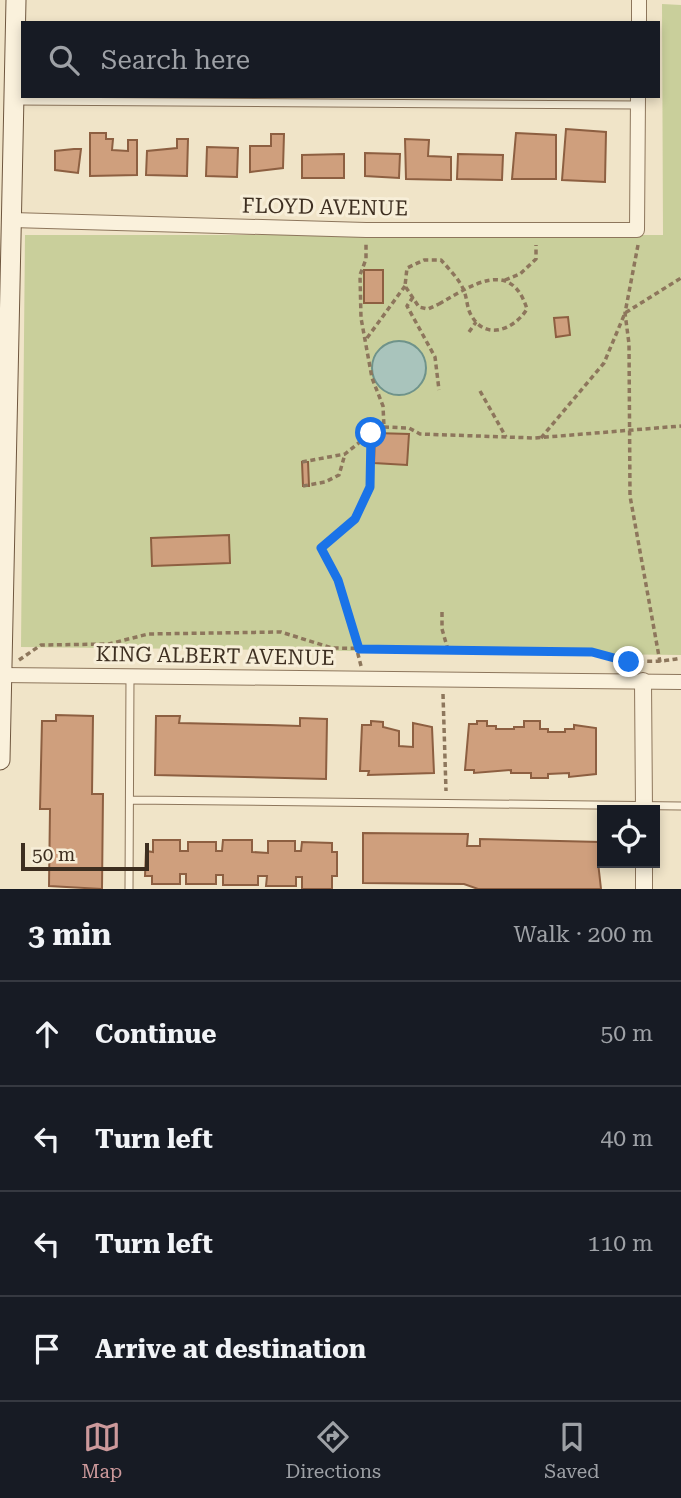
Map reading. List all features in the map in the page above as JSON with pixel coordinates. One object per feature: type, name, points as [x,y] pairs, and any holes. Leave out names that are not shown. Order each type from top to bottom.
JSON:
[{"type":"main road","points":[[0,760],[16,0]]},
{"type":"street","points":[[639,0],[639,21]]},
{"type":"street","points":[[637,230],[638,101]]},
{"type":"street","name":"FLOYD AVENUE","points":[[12,220],[366,230],[637,230]]},
{"type":"street","name":"KING ALBERT AVENUE","points":[[2,675],[681,682]]},
{"type":"street","points":[[643,681],[644,805]]},
{"type":"street","points":[[644,868],[644,889]]},
{"type":"lane","points":[[15,101],[638,101]]},
{"type":"lane","points":[[130,676],[130,889]]},
{"type":"lane","points":[[130,800],[597,807]]},
{"type":"lane","points":[[660,807],[681,806]]},
{"type":"path","points":[[366,230],[366,259],[360,275],[361,318],[372,378],[383,407],[384,427]]},
{"type":"path","points":[[503,281],[520,274],[536,259],[537,230]]},
{"type":"path","points":[[541,438],[604,363],[625,313],[639,252],[637,230]]},
{"type":"path","points":[[365,340],[405,286],[407,268],[424,260],[441,260],[464,291],[470,314],[476,322],[491,330],[505,331],[520,321],[527,309],[521,290],[509,281],[486,280],[464,291],[428,309],[419,307],[405,286]]},
{"type":"path","points":[[625,313],[681,278]]},
{"type":"path","points":[[413,297],[407,306],[435,357],[439,390]]},
{"type":"path","points":[[625,313],[629,344],[630,496],[660,662]]},
{"type":"path","points":[[469,332],[476,322]]},
{"type":"path","points":[[480,391],[506,437]]},
{"type":"path","points":[[362,679],[359,649],[338,580],[321,548],[355,519],[370,487],[371,428],[409,428],[420,434],[541,438],[681,426]]},
{"type":"path","points":[[302,462],[345,454],[371,433]]},
{"type":"path","points":[[303,486],[325,482],[338,475],[345,454]]},
{"type":"path","points":[[442,612],[442,629],[448,650]]},
{"type":"path","points":[[2,675],[41,645],[109,644],[148,634],[281,632],[332,648],[592,652],[629,662],[660,662],[681,658]]},
{"type":"path","points":[[443,694],[446,783]]},
{"type":"green space","points":[[662,4],[681,5],[681,655],[21,647],[25,235],[663,235]]},
{"type":"water","points":[[399,341],[418,349],[426,368],[418,387],[399,395],[380,387],[372,368],[380,349]]},
{"type":"building","points":[[566,129],[606,132],[605,182],[562,180]]},
{"type":"building","points":[[90,133],[106,133],[106,139],[113,139],[112,150],[128,151],[128,140],[137,140],[137,175],[90,176]]},
{"type":"building","points":[[516,133],[556,135],[556,179],[512,179]]},
{"type":"building","points":[[271,134],[284,134],[283,168],[250,172],[250,146],[271,146]]},
{"type":"building","points":[[177,139],[188,139],[187,176],[146,175],[147,151],[177,148]]},
{"type":"building","points":[[405,139],[429,140],[428,156],[451,157],[451,180],[406,179]]},
{"type":"building","points":[[207,147],[238,148],[237,177],[206,176]]},
{"type":"building","points":[[81,149],[78,173],[55,170],[55,151]]},
{"type":"building","points":[[365,153],[400,154],[399,178],[365,176]]},
{"type":"building","points":[[344,154],[344,178],[302,178],[302,155]]},
{"type":"building","points":[[458,154],[503,155],[502,180],[457,179]]},
{"type":"building","points":[[364,270],[383,270],[383,303],[364,303]]},
{"type":"building","points":[[568,317],[570,335],[556,337],[554,318]]},
{"type":"building","points":[[375,433],[409,434],[407,465],[374,463]]},
{"type":"building","points":[[302,462],[308,462],[309,486],[303,486]]},
{"type":"building","points":[[229,535],[230,563],[152,566],[151,538]]},
{"type":"building","points":[[56,715],[93,716],[92,794],[103,794],[102,889],[49,886],[50,809],[40,809],[42,721],[56,721]]},
{"type":"building","points":[[156,716],[180,716],[179,723],[300,726],[300,718],[327,719],[326,779],[155,775]]},
{"type":"building","points":[[371,721],[383,722],[383,727],[399,731],[399,746],[413,747],[413,723],[432,727],[434,773],[368,775],[369,771],[360,771],[362,725],[371,725]]},
{"type":"building","points":[[477,721],[487,721],[487,726],[496,726],[496,729],[524,727],[524,721],[540,721],[540,729],[548,729],[548,732],[565,732],[565,729],[574,729],[574,725],[596,728],[596,774],[569,777],[569,773],[548,774],[548,778],[531,778],[531,773],[511,773],[511,770],[474,773],[474,770],[465,770],[469,724],[477,724]]},
{"type":"building","points":[[363,833],[468,834],[467,846],[480,846],[480,839],[597,842],[597,868],[601,889],[478,889],[464,884],[363,883]]},
{"type":"building","points":[[153,840],[180,840],[180,851],[188,851],[188,842],[216,842],[216,851],[222,851],[223,840],[252,840],[252,852],[268,853],[268,841],[295,841],[295,851],[301,851],[302,842],[332,843],[332,852],[337,852],[337,876],[332,876],[332,889],[302,889],[302,877],[296,877],[296,886],[266,886],[267,876],[258,876],[258,885],[223,885],[223,875],[216,875],[216,884],[186,884],[186,874],[180,874],[180,884],[152,884],[152,876],[145,876],[146,851],[153,852]]},
{"type":"route","points":[[371,433],[370,487],[355,519],[321,548],[338,580],[359,649],[592,652],[629,662]]}]
